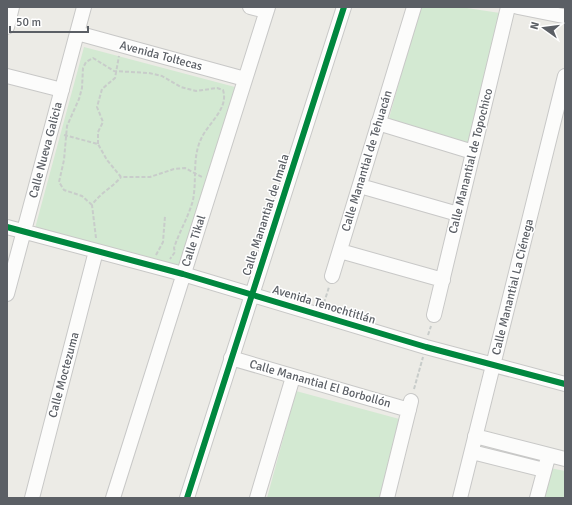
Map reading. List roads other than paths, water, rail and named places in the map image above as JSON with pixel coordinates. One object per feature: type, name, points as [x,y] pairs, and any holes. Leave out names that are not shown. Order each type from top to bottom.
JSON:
[{"type":"street","points":[[7,26],[12,7]]},
{"type":"street","name":"Calle Nueva Galicia","points":[[7,294],[84,7]]},
{"type":"street","points":[[250,7],[267,9]]},
{"type":"street","name":"Calle Manantial de Imala","points":[[187,498],[344,7]]},
{"type":"street","name":"Calle Manantial de Tehuacán","points":[[332,276],[414,7]]},
{"type":"street","name":"Calle Manantial de Topochico","points":[[434,315],[508,7]]},
{"type":"street","points":[[518,7],[563,16]]},
{"type":"street","name":"Calle Tikal","points":[[113,498],[267,9]]},
{"type":"street","name":"Avenida Toltecas","points":[[77,33],[245,79]]},
{"type":"street","points":[[7,76],[62,90]]},
{"type":"street","name":"Calle Manantial La Ciénega","points":[[460,498],[565,76]]},
{"type":"street","points":[[378,123],[473,152]]},
{"type":"street","points":[[360,186],[458,214]]},
{"type":"street","name":"Avenida Tenochtitlán","points":[[7,227],[183,274],[493,366],[565,384]]},
{"type":"street","name":"Calle Moctezuma","points":[[32,498],[96,251]]},
{"type":"street","points":[[340,251],[443,280]]},
{"type":"street","name":"Calle Manantial El Borbollón","points":[[230,363],[292,382],[410,405],[387,498]]},
{"type":"street","points":[[257,498],[292,382]]},
{"type":"street","points":[[476,436],[565,459]]},
{"type":"street","points":[[472,452],[544,470]]},
{"type":"street","points":[[537,498],[548,454]]}]
